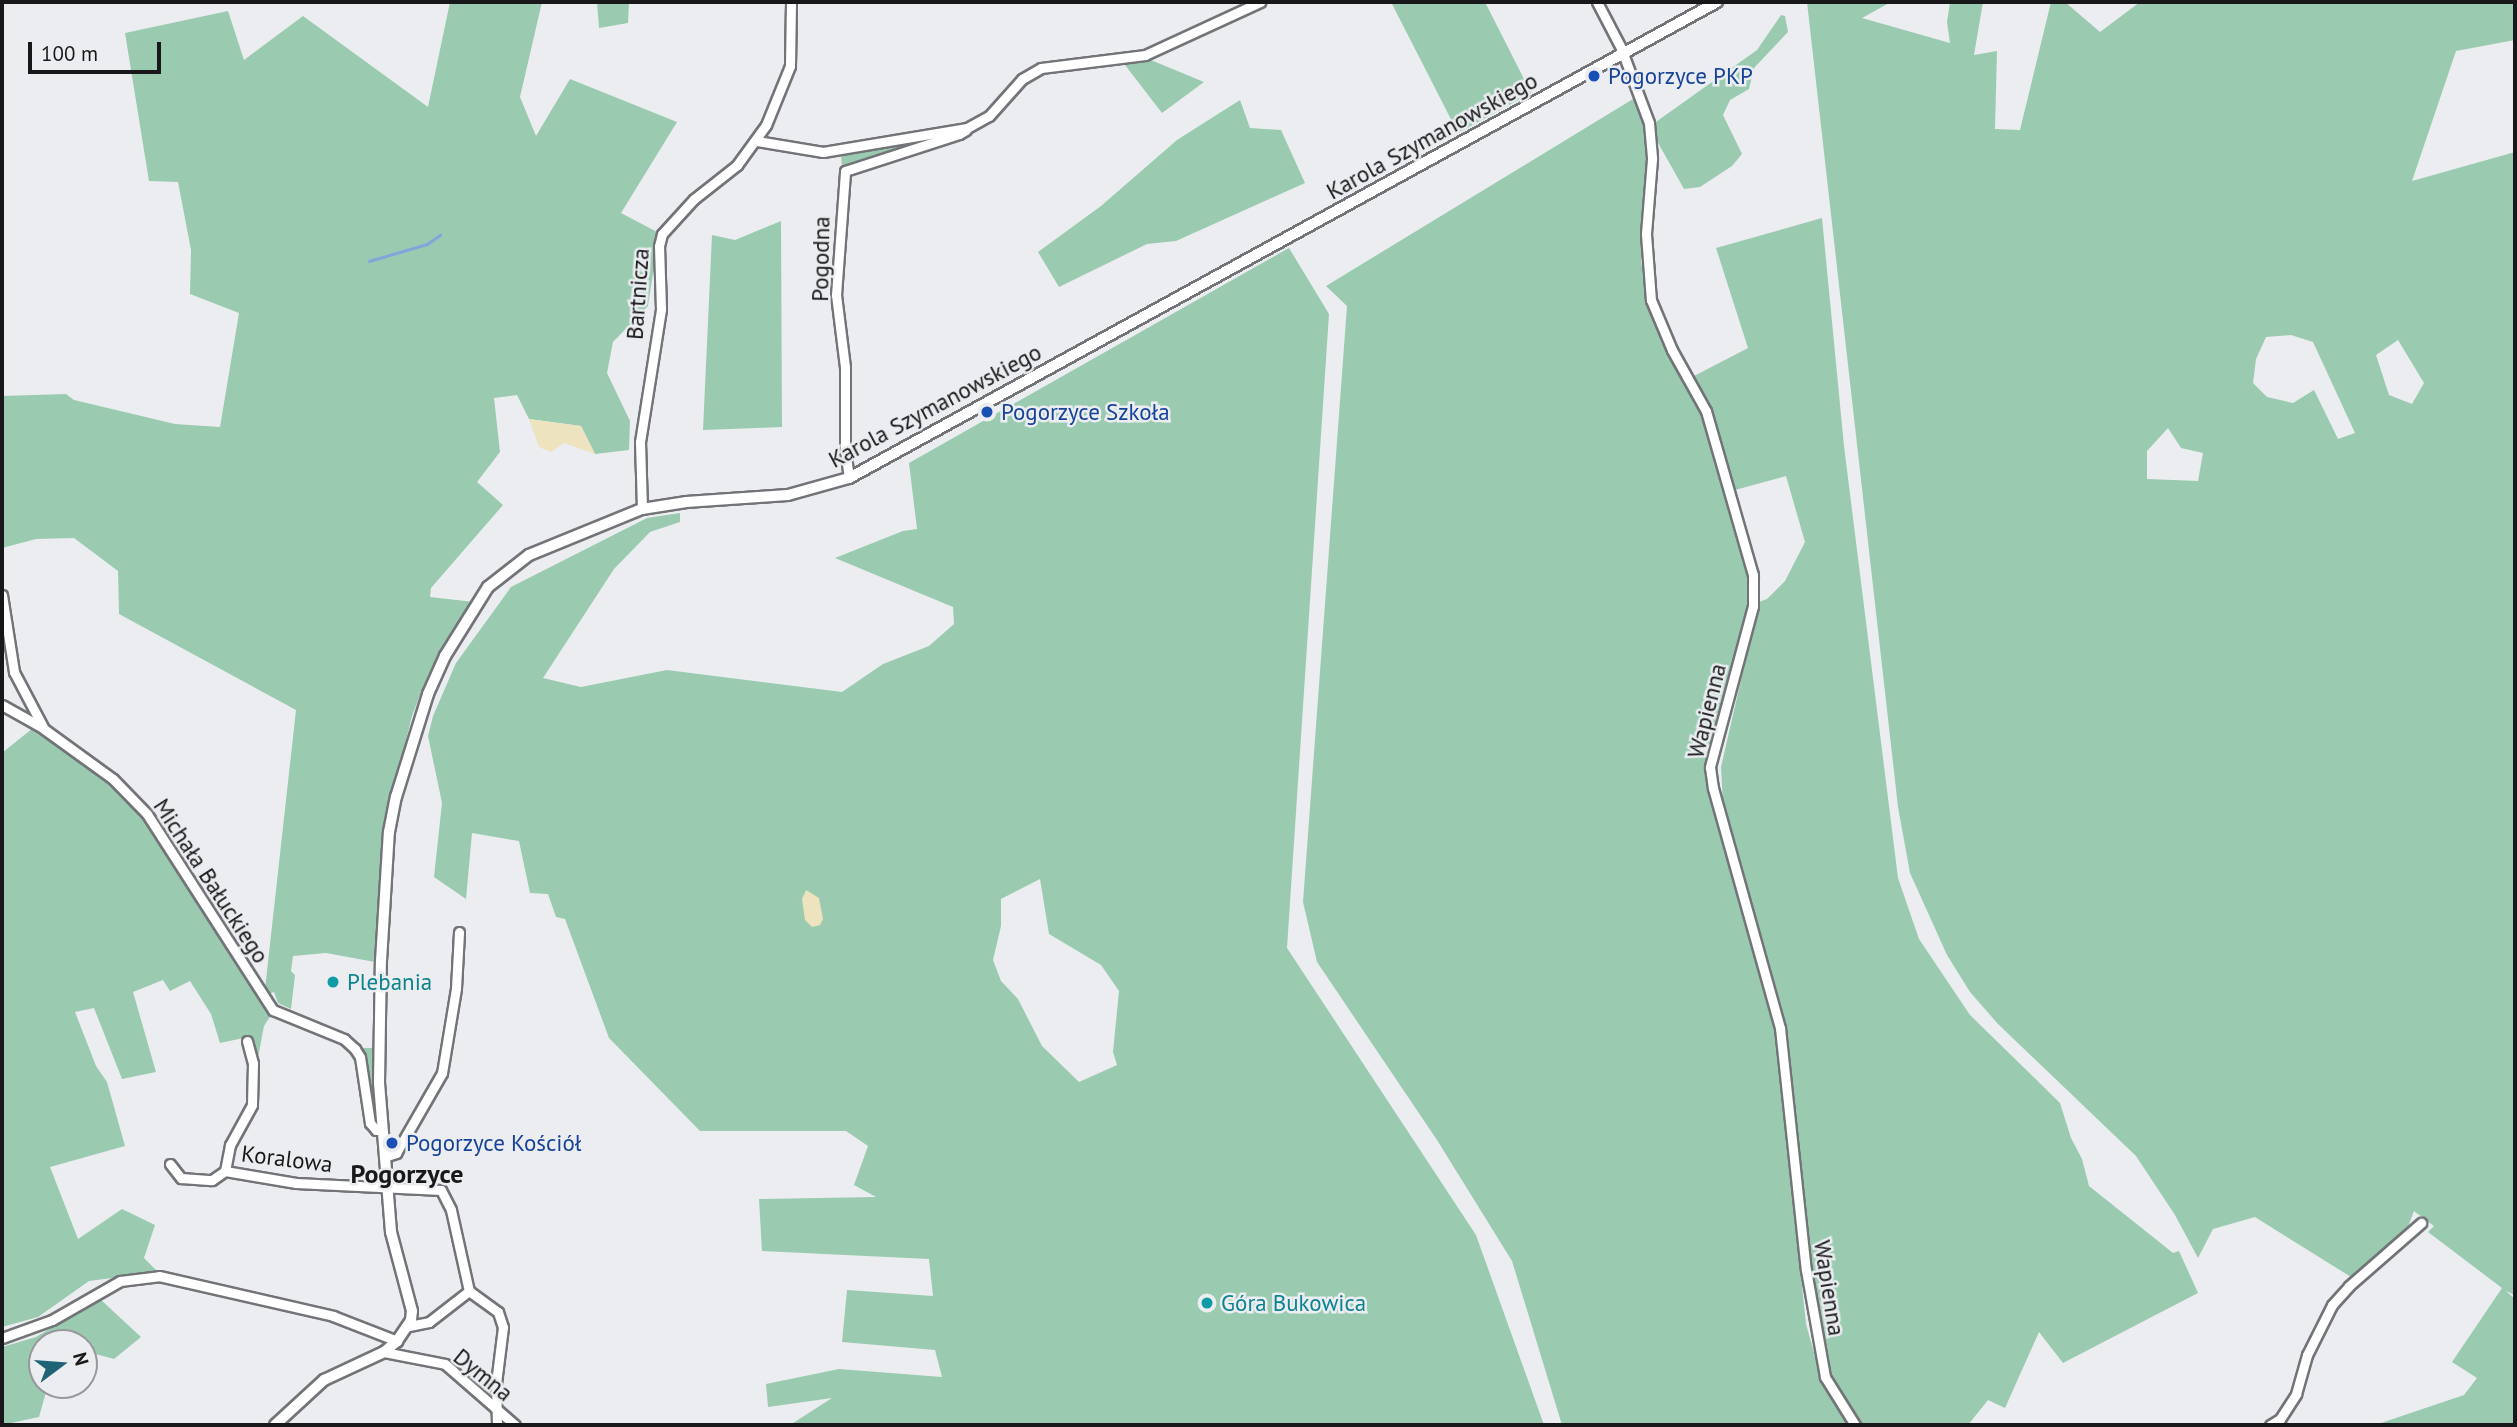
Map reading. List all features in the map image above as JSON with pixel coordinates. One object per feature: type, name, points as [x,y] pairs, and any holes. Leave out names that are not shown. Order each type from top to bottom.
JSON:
[{"type":"street","name":"Bartnicza","points":[[642,509],[640,442],[661,309],[659,246],[662,234],[678,214],[737,165],[757,141],[776,104],[790,66],[791,2]]},
{"type":"street","points":[[757,141],[823,152],[967,128],[989,116],[1022,79],[1041,68],[1145,55],[1260,2]]},
{"type":"street","name":"Wapienna","points":[[1597,2],[1649,123],[1652,159],[1647,234],[1651,300],[1672,350],[1706,411],[1753,575],[1753,606],[1710,767],[1713,788],[1780,1028],[1795,1185],[1816,1337],[1825,1377],[1855,1425]]},
{"type":"street","name":"Karola Szymanowskiego","points":[[409,1326],[412,1311],[391,1233],[382,1129],[379,1024],[389,832],[396,797],[428,694],[445,656],[488,587],[506,570],[529,555],[642,509],[677,503],[788,495],[849,478],[1717,2]]},
{"type":"street","name":"Pogodna","points":[[849,478],[845,448],[845,367],[836,295],[845,171],[959,134],[967,128]]},
{"type":"street","name":"Michała Bałuckiego","points":[[2,595],[14,672],[44,729],[113,779],[147,814],[273,1010],[344,1039],[355,1049],[360,1057],[370,1123],[376,1130],[382,1129]]},
{"type":"street","points":[[2,705],[44,729]]},
{"type":"street","points":[[384,1157],[396,1153],[442,1073],[456,988],[459,932]]},
{"type":"street","name":"Koralowa","points":[[225,1171],[230,1145],[252,1105],[253,1063],[247,1041]]},
{"type":"street","name":"Koralowa","points":[[170,1164],[181,1178],[212,1180],[225,1171],[296,1183],[441,1190],[451,1210],[469,1291]]},
{"type":"street","points":[[2270,1425],[2289,1408],[2319,1328],[2332,1305],[2349,1286],[2421,1223]]},
{"type":"street","points":[[2,1338],[52,1320],[120,1280],[159,1276],[333,1316],[397,1341]]},
{"type":"street","points":[[275,1425],[324,1380],[384,1352],[409,1326],[429,1322],[446,1312],[469,1291],[498,1312],[503,1326],[497,1425]]},
{"type":"street","name":"Dymna","points":[[384,1352],[444,1364],[515,1425]]},
{"type":"green space","points":[[450,2],[542,2],[520,97],[536,136],[570,79],[677,122],[621,213],[659,233],[648,306],[613,342],[607,373],[630,421],[629,450],[595,454],[581,426],[529,419],[517,395],[494,398],[500,452],[477,482],[503,505],[431,588],[430,597],[474,602],[420,695],[412,716],[388,811],[375,962],[326,953],[293,956],[291,971],[295,975],[291,1009],[278,1003],[274,992],[268,994],[265,989],[296,710],[119,614],[118,571],[74,538],[36,539],[2,548],[2,396],[66,394],[74,400],[175,424],[220,427],[239,313],[190,294],[191,250],[178,182],[149,181],[125,33],[228,11],[244,60],[303,16],[428,107]]},
{"type":"green space","points":[[597,2],[629,2],[628,23],[599,28]]},
{"type":"green space","points":[[1391,2],[1485,2],[1531,93],[1458,133]]},
{"type":"green space","points":[[1807,2],[1891,2],[1862,18],[1950,43],[1947,22],[1950,2],[1983,2],[1974,55],[1997,51],[1995,129],[2020,130],[2051,2],[2065,2],[2100,32],[2140,2],[2515,2],[2515,40],[2456,51],[2412,181],[2515,152],[2515,1295],[2506,1291],[2515,1299],[2515,1425],[2375,1425],[2464,1395],[2477,1378],[2452,1362],[2502,1288],[2428,1232],[2434,1226],[2414,1211],[2406,1232],[2359,1282],[2255,1217],[2213,1229],[2198,1258],[2175,1215],[2136,1156],[1998,1024],[1970,992],[1947,955],[1910,873],[1898,807]],"holes":[[[2291,335],[2313,342],[2355,433],[2338,439],[2314,390],[2293,403],[2267,397],[2253,383],[2256,359],[2266,337]],[[2398,340],[2424,383],[2412,404],[2389,395],[2376,355]],[[2168,428],[2181,448],[2203,453],[2198,481],[2147,479],[2147,451]]]},
{"type":"green space","points":[[1781,15],[1785,16],[1788,32],[1754,68],[1749,89],[1730,100],[1723,115],[1742,154],[1732,166],[1700,187],[1684,189],[1657,141],[1653,124],[1757,50]]},
{"type":"green space","points":[[1146,58],[1204,82],[1162,113],[1125,65],[1128,61]]},
{"type":"green space","points":[[1633,99],[1646,125],[1649,154],[1641,259],[1647,301],[1670,355],[1703,415],[1750,577],[1749,605],[1712,743],[1699,750],[1709,753],[1710,789],[1775,1028],[1806,1324],[1822,1381],[1849,1425],[1562,1425],[1512,1261],[1437,1140],[1317,962],[1303,902],[1347,306],[1326,286]]},
{"type":"green space","points":[[1240,100],[1250,128],[1281,130],[1305,183],[1176,241],[1147,244],[1059,287],[1038,252],[1101,206],[1177,140]]},
{"type":"green space","points":[[956,133],[842,168],[841,154],[894,142]]},
{"type":"green space","points":[[1822,218],[1844,446],[1898,878],[1919,939],[1970,1015],[2060,1103],[2071,1138],[2082,1159],[2089,1186],[2173,1253],[2179,1251],[2198,1293],[2063,1363],[2039,1332],[2005,1408],[1988,1400],[1968,1425],[1861,1425],[1830,1378],[1816,1323],[1784,1028],[1723,803],[1721,767],[1759,602],[1767,599],[1785,581],[1805,542],[1786,476],[1735,490],[1711,410],[1694,376],[1748,348],[1716,248]]},
{"type":"green space","points":[[781,221],[782,427],[703,430],[712,235],[735,240]]},
{"type":"green space","points":[[1289,248],[1329,314],[1287,948],[1476,1235],[1544,1425],[790,1425],[832,1398],[768,1407],[766,1384],[839,1369],[942,1377],[935,1350],[842,1342],[847,1290],[933,1296],[929,1259],[762,1251],[759,1199],[876,1197],[854,1185],[868,1146],[846,1131],[700,1131],[609,1038],[565,919],[556,917],[548,894],[530,893],[519,841],[472,833],[466,899],[434,877],[442,803],[428,736],[433,716],[456,663],[511,587],[647,518],[680,513],[680,522],[650,532],[614,569],[543,678],[581,687],[667,670],[842,692],[883,664],[929,646],[954,624],[953,607],[835,558],[903,531],[917,529],[909,463]],"holes":[[[1040,879],[1049,934],[1101,965],[1119,991],[1113,1052],[1117,1065],[1079,1082],[1042,1046],[1018,999],[1001,981],[993,960],[1001,926],[1001,899]]]},
{"type":"green space","points":[[33,728],[110,781],[128,798],[156,835],[271,1015],[264,1026],[257,1063],[248,1037],[220,1043],[211,1014],[190,981],[170,991],[163,980],[133,992],[156,1072],[122,1079],[94,1008],[75,1012],[96,1066],[107,1082],[125,1146],[50,1167],[78,1239],[122,1209],[155,1225],[144,1258],[158,1272],[89,1281],[38,1317],[2,1327],[2,753]]},
{"type":"green space","points":[[360,1048],[373,1048],[376,1114],[372,1113]]},
{"type":"green space","points":[[100,1299],[141,1337],[114,1359],[98,1355],[98,1329],[49,1329]]},
{"type":"green space","points":[[28,1339],[28,1399],[44,1399],[39,1417],[2,1425],[2,1347]]},
{"type":"sand","points":[[529,419],[581,426],[595,454],[564,443],[551,452],[539,447]]},
{"type":"sand","points":[[806,890],[819,898],[823,919],[820,925],[812,927],[805,920],[802,899]]},
{"type":"waterway","points":[[369,261],[427,244],[440,235]]},
{"type":"place","name":"Pogorzyce PKP","points":[[1594,76]]},
{"type":"place","name":"Pogorzyce Szkoła","points":[[987,412]]},
{"type":"place","name":"Plebania","points":[[333,982]]},
{"type":"place","name":"Pogorzyce Kościół","points":[[392,1143]]},
{"type":"place","name":"Góra Bukowica","points":[[1207,1303]]},
{"type":"district","name":"Pogorzyce","points":[[407,1174]]}]
